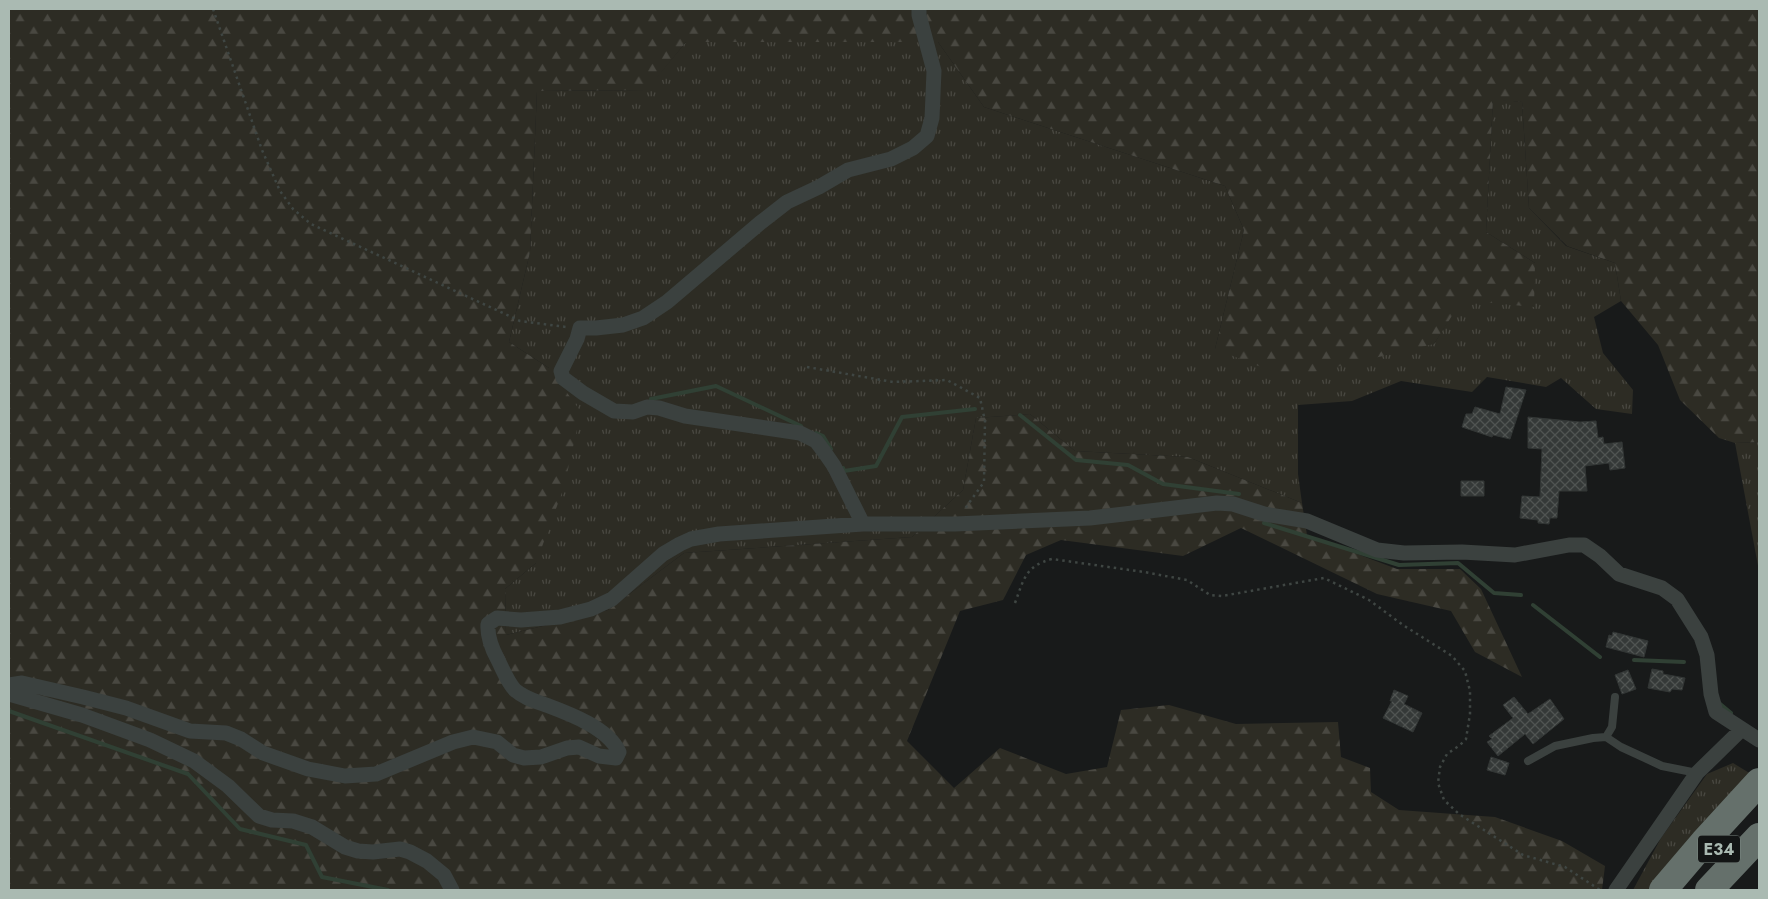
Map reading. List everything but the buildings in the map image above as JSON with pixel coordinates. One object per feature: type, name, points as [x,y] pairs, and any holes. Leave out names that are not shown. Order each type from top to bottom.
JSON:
[{"type":"highway","points":[[1663,890],[1759,782]]},
{"type":"highway","name":"E34","points":[[1679,890],[1759,809]]},
{"type":"highway","name":"E34","points":[[1709,890],[1759,837]]},
{"type":"street","points":[[863,524],[834,466],[816,441],[800,433],[685,416],[659,408],[647,407],[633,412],[614,411],[563,378],[561,371],[577,339],[580,328],[623,325],[644,318],[667,302],[787,202],[819,187],[848,170],[891,159],[913,148],[927,136],[932,118],[934,72],[919,9]]},
{"type":"street","points":[[9,685],[22,683],[83,697],[126,708],[190,731],[226,733],[241,739],[262,753],[308,769],[345,776],[376,774],[452,742],[474,737],[497,742],[514,755],[524,758],[541,757],[567,748],[579,747],[599,756],[616,758],[619,752],[616,744],[607,735],[567,713],[523,697],[513,689],[492,649],[488,624],[497,618],[521,620],[560,617],[591,609],[612,599],[663,554],[691,539],[719,534],[863,524],[954,524],[1090,518],[1217,502],[1233,504],[1264,514],[1307,521],[1377,550],[1404,553],[1462,552],[1514,555],[1569,545],[1584,545],[1600,556],[1619,574],[1662,588],[1678,600],[1702,637],[1707,655],[1716,712],[1753,733],[1697,773],[1616,890]]},
{"type":"street","points":[[9,694],[99,721],[150,740],[194,761],[228,786],[259,816],[272,820],[294,821],[358,851],[373,852],[400,849],[410,852],[427,861],[444,876],[452,890]]},
{"type":"lane","points":[[1606,737],[1612,727],[1616,697]]},
{"type":"lane","points":[[1528,761],[1555,746],[1606,737],[1621,747],[1662,766],[1697,773]]},
{"type":"path","points":[[213,9],[262,150],[280,191],[293,209],[311,224],[520,321],[580,328]]},
{"type":"path","points":[[807,367],[893,382],[947,380],[980,398],[985,421],[984,482],[954,524]]},
{"type":"path","points":[[1015,602],[1026,573],[1039,562],[1052,560],[1144,572],[1187,580],[1210,595],[1222,596],[1324,578],[1369,600],[1403,625],[1452,656],[1465,672],[1470,691],[1470,714],[1466,739],[1447,754],[1440,767],[1438,783],[1444,800],[1459,814],[1523,854],[1565,867],[1600,890]]},
{"type":"green space","points":[[9,9],[1759,9],[1759,442],[1735,443],[1719,438],[1680,400],[1658,345],[1621,301],[1615,263],[1567,246],[1529,208],[1522,102],[1493,100],[1486,232],[1535,263],[1534,307],[1462,300],[1434,344],[1289,378],[1215,349],[1244,230],[1225,186],[984,107],[938,42],[686,42],[647,90],[537,91],[530,252],[509,342],[549,368],[581,412],[564,487],[536,563],[505,589],[506,635],[608,610],[684,553],[912,537],[963,490],[976,418],[1030,414],[1075,451],[1188,457],[1302,503],[1307,535],[1397,569],[1460,569],[1481,589],[1522,677],[1475,652],[1451,611],[1377,594],[1241,528],[1183,556],[1061,540],[1026,555],[1003,600],[960,611],[907,741],[954,788],[1000,748],[1066,774],[1107,767],[1121,710],[1169,705],[1236,724],[1338,722],[1341,757],[1370,768],[1371,792],[1399,810],[1495,817],[1562,841],[1605,866],[1602,890],[9,890]]},
{"type":"green space","points":[[686,42],[938,42],[984,107],[1225,186],[1244,230],[1215,349],[1434,344],[1461,300],[1535,263],[1486,232],[1493,99],[1522,102],[1529,208],[1566,246],[1615,263],[1621,301],[1594,317],[1603,353],[1633,390],[1632,414],[1596,409],[1561,378],[1546,387],[1487,377],[1472,392],[1401,381],[1352,401],[1298,405],[1298,474],[1302,503],[1188,457],[1075,451],[1030,414],[976,418],[963,490],[912,537],[684,553],[608,610],[506,635],[505,589],[536,563],[549,368],[509,342],[530,252],[537,91],[646,90]]},
{"type":"green space","points":[[1759,442],[1759,571],[1735,443]]},
{"type":"green space","points":[[1733,763],[1751,774],[1652,890],[1633,890],[1661,838],[1707,774]]},
{"type":"waterway","points":[[651,399],[716,386],[801,426]]},
{"type":"waterway","points":[[843,468],[844,471],[876,466],[902,417],[975,409]]},
{"type":"waterway","points":[[1020,415],[1076,460],[1128,465],[1163,484],[1239,494]]},
{"type":"waterway","points":[[816,433],[823,436],[831,449]]},
{"type":"waterway","points":[[1264,523],[1399,565],[1458,563],[1494,593],[1521,595]]},
{"type":"waterway","points":[[1533,605],[1600,657]]},
{"type":"waterway","points":[[1634,660],[1684,662]]},
{"type":"waterway","points":[[1719,703],[1731,713]]},
{"type":"waterway","points":[[9,711],[188,774],[240,829],[306,845],[322,877],[388,890]]}]
